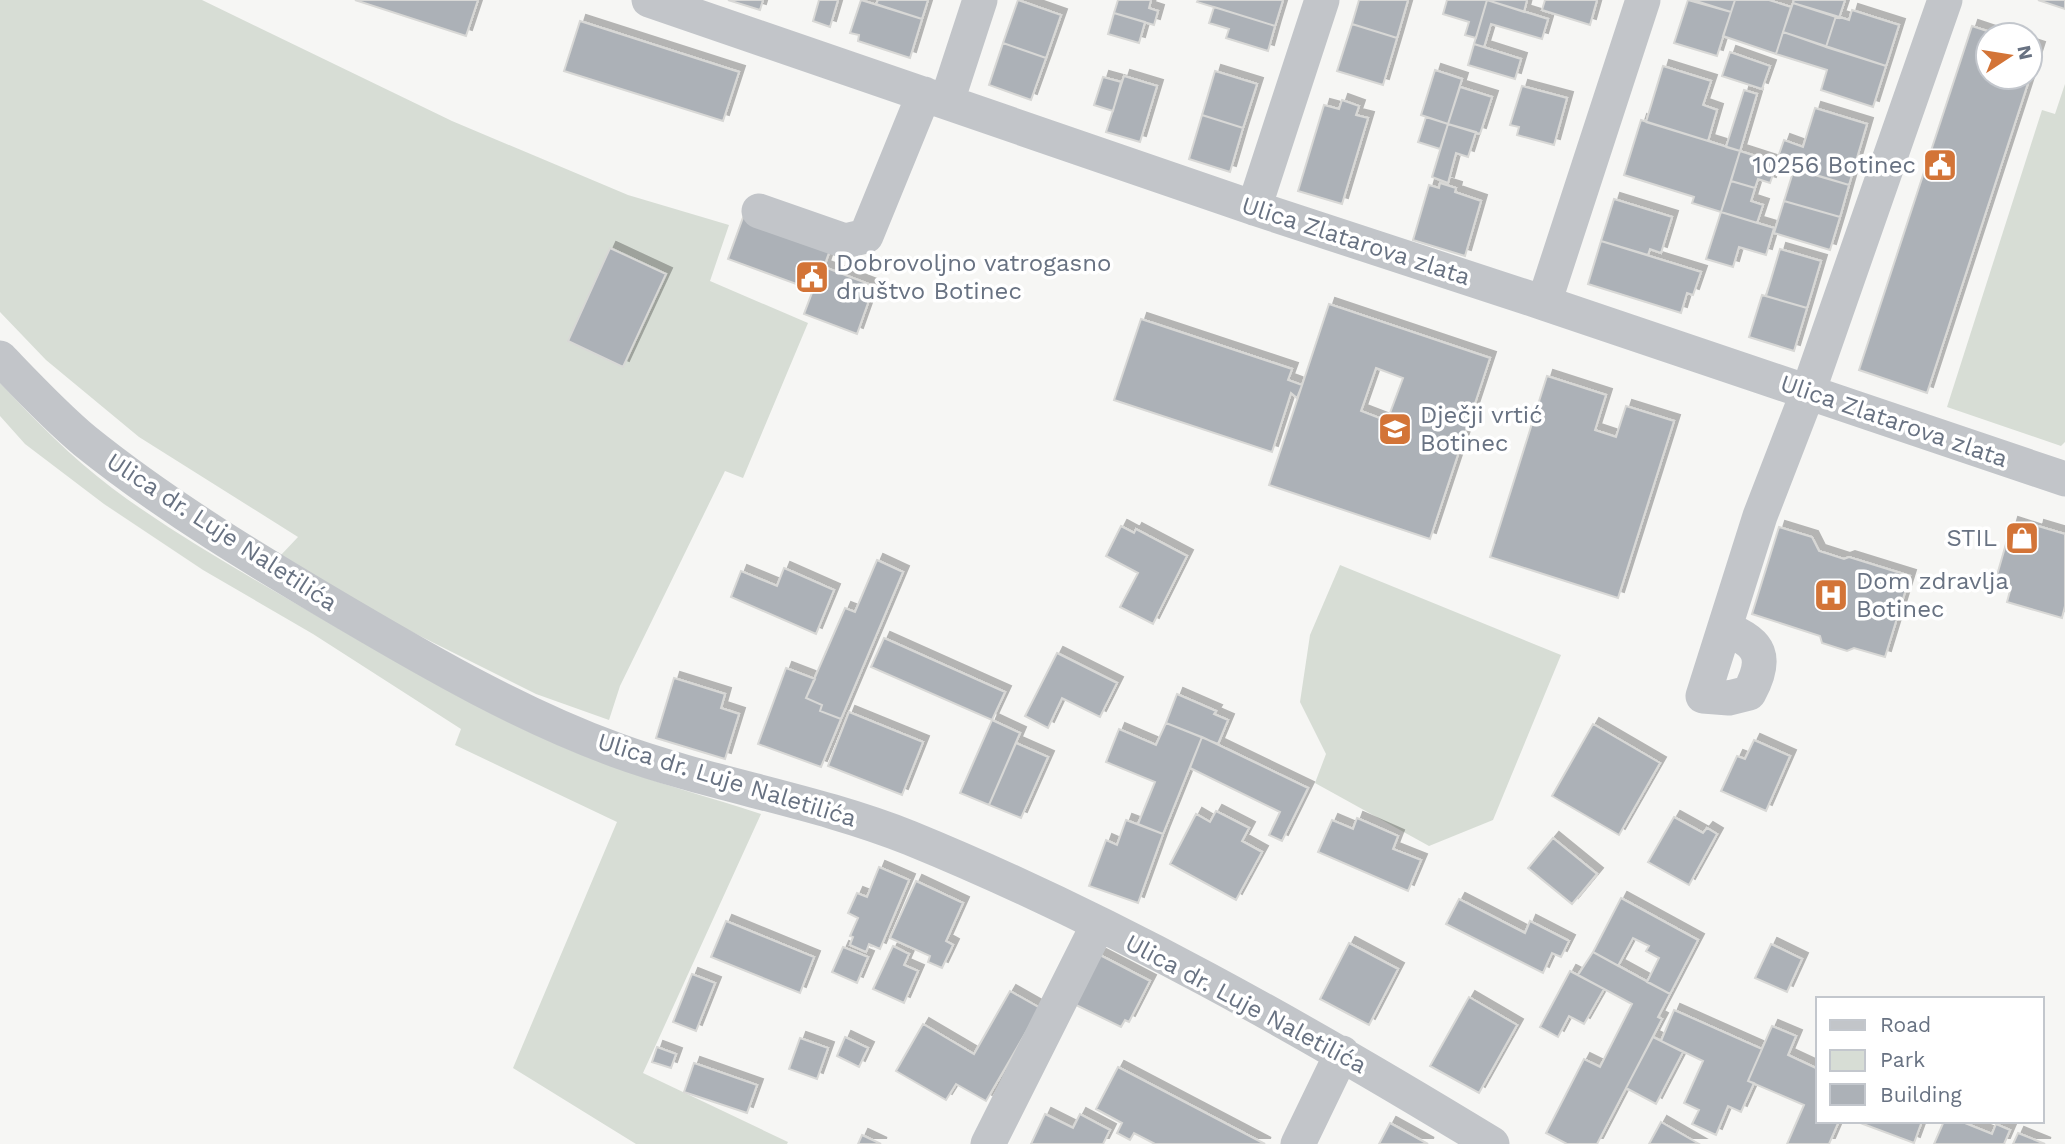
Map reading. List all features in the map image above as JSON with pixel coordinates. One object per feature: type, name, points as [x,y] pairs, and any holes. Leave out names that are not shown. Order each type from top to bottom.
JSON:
[{"type":"street","points":[[759,211],[845,241],[866,236],[980,0]]},
{"type":"street","points":[[1254,208],[1322,0]]},
{"type":"street","points":[[1544,303],[1643,0]]},
{"type":"street","points":[[1724,629],[1760,516],[1808,391],[1945,0]]},
{"type":"street","name":"Ulica Zlatarova zlata","points":[[666,3],[1254,208],[2065,479]]},
{"type":"street","name":"Ulica dr. Luje Naletilića","points":[[0,358],[83,440],[175,506],[278,573],[396,643],[521,709],[615,749],[702,777],[837,812],[906,836],[979,867],[1227,990],[1342,1053],[1492,1144]]},
{"type":"street","points":[[988,1144],[1098,925]]},
{"type":"street","points":[[1298,1144],[1342,1053]]},
{"type":"green space","points":[[0,0],[202,0],[452,121],[628,195],[729,225],[710,281],[808,323],[743,478],[725,471],[620,686],[609,720],[536,694],[392,622],[281,555],[298,537],[139,437],[46,360],[0,312]]},
{"type":"green space","points":[[2065,84],[2065,442],[2061,446],[1947,407],[2042,110],[2055,114]]},
{"type":"green space","points":[[0,383],[68,451],[112,488],[222,560],[399,664],[463,699],[561,746],[636,775],[761,814],[643,1073],[788,1142],[787,1144],[636,1144],[513,1068],[617,822],[455,745],[461,729],[313,634],[203,570],[104,504],[25,444],[0,416]]},
{"type":"green space","points":[[1340,565],[1561,655],[1493,820],[1429,846],[1315,783],[1326,754],[1300,702],[1310,635]]},
{"type":"building","points":[[355,0],[478,0],[466,36]]},
{"type":"building","points":[[728,0],[763,0],[760,10]]},
{"type":"building","points":[[819,0],[838,0],[830,27],[813,21]]},
{"type":"building","points":[[861,0],[922,19],[910,58],[858,41],[859,35],[850,33]]},
{"type":"building","points":[[878,0],[928,0],[922,19],[876,4]]},
{"type":"building","points":[[1018,0],[1061,15],[1046,58],[1003,43]]},
{"type":"building","points":[[1118,0],[1151,0],[1149,8],[1158,11],[1154,25],[1114,13]]},
{"type":"building","points":[[1283,0],[1275,26],[1197,2]]},
{"type":"building","points":[[1359,0],[1408,0],[1397,38],[1352,24]]},
{"type":"building","points":[[1447,0],[1487,0],[1476,38],[1465,35],[1469,22],[1443,14]]},
{"type":"building","points":[[1487,0],[1527,0],[1524,12]]},
{"type":"building","points":[[1487,0],[1548,19],[1542,39],[1491,24],[1484,47],[1474,44]]},
{"type":"building","points":[[1545,0],[1597,0],[1590,25],[1542,10]]},
{"type":"building","points":[[1688,0],[1731,12],[1717,56],[1674,43]]},
{"type":"building","points":[[1693,0],[1735,0],[1731,12]]},
{"type":"building","points":[[1735,0],[1769,0],[1791,7],[1776,54],[1723,36]]},
{"type":"building","points":[[1794,0],[1845,0],[1839,18],[1793,3]]},
{"type":"building","points":[[2038,0],[2065,0],[2065,9]]},
{"type":"building","points":[[1793,3],[1836,16],[1826,47],[1783,32]]},
{"type":"building","points":[[1214,7],[1275,26],[1268,51],[1226,38],[1229,29],[1209,23]]},
{"type":"building","points":[[1852,10],[1899,25],[1886,66],[1826,47],[1836,16],[1849,20]]},
{"type":"building","points":[[1114,13],[1145,22],[1139,43],[1108,34]]},
{"type":"building","points":[[580,21],[739,72],[723,121],[564,71]]},
{"type":"building","points":[[1352,24],[1397,38],[1383,85],[1337,71]]},
{"type":"building","points":[[1972,26],[1974,91],[2025,91],[1927,393],[1859,370]]},
{"type":"building","points":[[1783,32],[1886,66],[1873,107],[1821,90],[1827,70],[1776,54]]},
{"type":"building","points":[[1003,43],[1046,58],[1031,100],[989,85]]},
{"type":"building","points":[[1474,44],[1521,59],[1515,79],[1468,65]]},
{"type":"building","points":[[1730,52],[1770,66],[1762,89],[1722,76]]},
{"type":"building","points":[[1663,66],[1711,81],[1703,105],[1717,110],[1708,141],[1646,122]]},
{"type":"building","points":[[1435,70],[1462,79],[1448,124],[1421,115]]},
{"type":"building","points":[[1215,71],[1257,84],[1243,128],[1202,115]]},
{"type":"building","points":[[1124,76],[1157,86],[1140,142],[1106,132]]},
{"type":"building","points":[[1103,77],[1121,82],[1113,111],[1094,105]]},
{"type":"building","points":[[1522,86],[1567,98],[1554,145],[1517,135],[1519,127],[1510,125]]},
{"type":"building","points":[[1460,87],[1492,97],[1480,134],[1448,124]]},
{"type":"building","points":[[1744,90],[1757,94],[1740,151],[1726,147]]},
{"type":"building","points":[[1342,100],[1359,106],[1356,115],[1368,118],[1342,204],[1298,191],[1324,105],[1339,109]]},
{"type":"building","points":[[1815,108],[1867,124],[1849,185],[1776,163],[1784,140],[1803,147]]},
{"type":"building","points":[[1202,115],[1243,128],[1230,172],[1189,159]]},
{"type":"building","points":[[1426,117],[1448,124],[1440,149],[1418,142]]},
{"type":"building","points":[[1641,120],[1740,151],[1721,212],[1692,203],[1694,197],[1624,175]]},
{"type":"building","points":[[1448,124],[1476,132],[1468,157],[1456,153],[1448,183],[1432,177]]},
{"type":"building","points":[[1740,151],[1777,163],[1770,183],[1758,179],[1755,188],[1731,181]]},
{"type":"building","points":[[1794,169],[1849,185],[1840,217],[1784,201]]},
{"type":"building","points":[[1731,181],[1755,188],[1751,201],[1763,205],[1757,223],[1721,212]]},
{"type":"building","points":[[1440,183],[1456,188],[1455,192],[1481,201],[1465,256],[1413,240],[1429,185],[1439,188]]},
{"type":"building","points":[[1614,199],[1672,217],[1661,253],[1650,249],[1648,255],[1601,241]]},
{"type":"building","points":[[1784,201],[1840,217],[1830,250],[1774,233]]},
{"type":"building","name":"Dobrovoljno vatrogasno društvo Botinec","points":[[745,212],[832,244],[824,267],[874,286],[857,334],[804,314],[813,290],[728,259]]},
{"type":"building","points":[[1721,212],[1774,228],[1766,255],[1739,247],[1733,267],[1706,259]]},
{"type":"building","points":[[1601,241],[1701,272],[1693,295],[1687,293],[1681,313],[1588,284]]},
{"type":"building","points":[[610,248],[666,274],[623,367],[568,341]]},
{"type":"building","points":[[1780,249],[1821,261],[1807,308],[1766,296]]},
{"type":"building","points":[[1762,295],[1807,308],[1794,351],[1749,337]]},
{"type":"building","points":[[1329,304],[1490,358],[1430,539],[1269,485]],"holes":[[[1376,368],[1403,378],[1387,421],[1361,411]]]},
{"type":"building","points":[[1141,319],[1292,369],[1288,380],[1302,385],[1297,398],[1291,393],[1272,452],[1114,400]]},
{"type":"building","points":[[1547,376],[1606,395],[1595,430],[1616,437],[1626,406],[1674,421],[1618,598],[1490,557]]},
{"type":"building","points":[[2012,523],[2037,531],[2038,526],[2065,534],[2065,606],[2062,618],[2007,602],[2011,587],[1995,582]]},
{"type":"building","points":[[1121,526],[1134,533],[1136,529],[1187,556],[1153,624],[1120,607],[1138,573],[1106,556]]},
{"type":"building","name":"Dom zdravlja Botinec","points":[[1779,527],[1812,537],[1819,551],[1844,559],[1849,557],[1910,576],[1885,657],[1854,648],[1847,651],[1822,643],[1820,636],[1752,614]]},
{"type":"building","points":[[877,560],[903,572],[841,719],[820,711],[822,705],[806,698],[845,608],[855,612]]},
{"type":"building","points":[[784,568],[834,590],[816,634],[731,597],[741,571],[777,586]]},
{"type":"building","points":[[884,638],[1005,692],[992,720],[871,667]]},
{"type":"building","points":[[1057,653],[1117,683],[1100,717],[1062,698],[1048,728],[1025,716]]},
{"type":"building","points":[[786,668],[815,679],[806,698],[822,705],[820,711],[841,719],[821,767],[758,744]]},
{"type":"building","points":[[674,678],[725,694],[721,708],[739,714],[725,759],[656,738]]},
{"type":"building","points":[[1177,694],[1216,711],[1214,714],[1228,720],[1218,744],[1166,723]]},
{"type":"building","points":[[849,712],[923,742],[902,795],[828,766]]},
{"type":"building","points":[[992,720],[1020,733],[989,805],[960,793]]},
{"type":"building","points":[[1166,723],[1202,737],[1163,834],[1138,824],[1155,782],[1106,762],[1119,729],[1156,745]]},
{"type":"building","points":[[1593,724],[1660,763],[1619,835],[1552,796]]},
{"type":"building","points":[[1202,737],[1308,788],[1282,841],[1269,835],[1280,812],[1190,768]]},
{"type":"building","points":[[1754,740],[1790,756],[1766,811],[1721,791],[1737,756],[1745,759]]},
{"type":"building","points":[[1016,743],[1048,757],[1021,818],[989,805]]},
{"type":"building","points":[[1216,811],[1249,828],[1242,841],[1262,852],[1236,900],[1170,864],[1196,814],[1210,822]]},
{"type":"building","points":[[1674,817],[1703,833],[1707,828],[1717,834],[1689,885],[1648,862]]},
{"type":"building","points":[[1357,818],[1398,836],[1393,849],[1421,860],[1408,891],[1318,852],[1332,820],[1353,829]]},
{"type":"building","points":[[1126,820],[1163,834],[1138,903],[1089,886],[1106,840],[1117,845]]},
{"type":"building","points":[[1553,838],[1597,874],[1572,904],[1528,868]]},
{"type":"building","points":[[879,867],[909,880],[880,949],[869,944],[866,952],[850,945],[853,937],[850,936],[858,918],[848,913],[857,893],[867,897]]},
{"type":"building","points":[[916,881],[963,903],[946,941],[953,945],[942,968],[928,962],[930,956],[890,938]]},
{"type":"building","points":[[1621,898],[1698,940],[1670,994],[1647,982],[1659,958],[1646,951],[1649,946],[1633,938],[1618,966],[1593,952]]},
{"type":"building","points":[[1459,899],[1525,933],[1530,921],[1569,941],[1561,957],[1552,953],[1543,973],[1446,924]]},
{"type":"building","points":[[726,921],[814,957],[800,993],[711,957]]},
{"type":"building","points":[[1349,943],[1398,969],[1369,1025],[1320,999]]},
{"type":"building","points":[[1771,944],[1802,959],[1787,992],[1755,978]]},
{"type":"building","points":[[893,946],[909,954],[904,965],[918,971],[904,1003],[873,989]]},
{"type":"building","points":[[843,947],[868,957],[857,983],[832,972]]},
{"type":"building","points":[[1593,952],[1670,994],[1658,1017],[1662,1019],[1597,1144],[1567,1144],[1546,1133],[1584,1059],[1600,1067],[1632,1004],[1578,975]]},
{"type":"building","points":[[1100,955],[1150,981],[1129,1022],[1125,1020],[1121,1027],[1074,1004]]},
{"type":"building","points":[[1570,971],[1604,989],[1584,1024],[1569,1016],[1558,1037],[1540,1027]]},
{"type":"building","points":[[692,974],[715,983],[696,1031],[673,1022]]},
{"type":"building","points":[[1010,991],[1040,1008],[986,1101],[956,1084],[946,1100],[896,1071],[923,1024],[974,1054]]},
{"type":"building","points":[[1469,997],[1517,1025],[1479,1093],[1430,1066]]},
{"type":"building","points":[[1674,1010],[1762,1049],[1748,1081],[1754,1083],[1741,1112],[1728,1106],[1716,1135],[1692,1124],[1699,1110],[1684,1103],[1703,1061],[1661,1041]]},
{"type":"building","points":[[1772,1026],[1796,1036],[1788,1055],[1816,1068],[1816,1123],[1838,1123],[1829,1144],[1787,1144],[1804,1105],[1748,1081]]},
{"type":"building","points":[[845,1037],[868,1048],[859,1067],[837,1056]]},
{"type":"building","points":[[1653,1037],[1683,1052],[1656,1104],[1626,1088]]},
{"type":"building","points":[[800,1038],[828,1048],[817,1079],[789,1069]]},
{"type":"building","points":[[657,1047],[676,1054],[671,1068],[652,1062]]},
{"type":"building","points":[[694,1063],[757,1085],[747,1113],[684,1092]]},
{"type":"building","points":[[1118,1067],[1265,1144],[1155,1144],[1134,1133],[1130,1140],[1117,1133],[1122,1123],[1096,1109]]},
{"type":"building","points":[[1045,1114],[1073,1128],[1080,1114],[1110,1130],[1103,1144],[1031,1144]]},
{"type":"building","points":[[1661,1122],[1699,1144],[1649,1144]]},
{"type":"building","points":[[1390,1123],[1428,1144],[1379,1144]]},
{"type":"building","points":[[1860,1123],[1921,1123],[1914,1143]]},
{"type":"building","points":[[1943,1123],[1965,1123],[1992,1134],[1996,1124],[2010,1130],[2004,1144],[1934,1144]]},
{"type":"building","points":[[2018,1133],[2045,1144],[2013,1144]]},
{"type":"building","points":[[862,1135],[881,1144],[858,1144]]},
{"type":"place","name":"10256 Botinec","points":[[1940,165]]},
{"type":"place","name":"Dobrovoljno vatrogasno društvo Botinec","points":[[812,277]]},
{"type":"place","name":"Dječji vrtić Botinec","points":[[1395,429]]},
{"type":"place","name":"STIL","points":[[2022,538]]},
{"type":"place","name":"Dom zdravlja Botinec","points":[[1831,595]]}]
